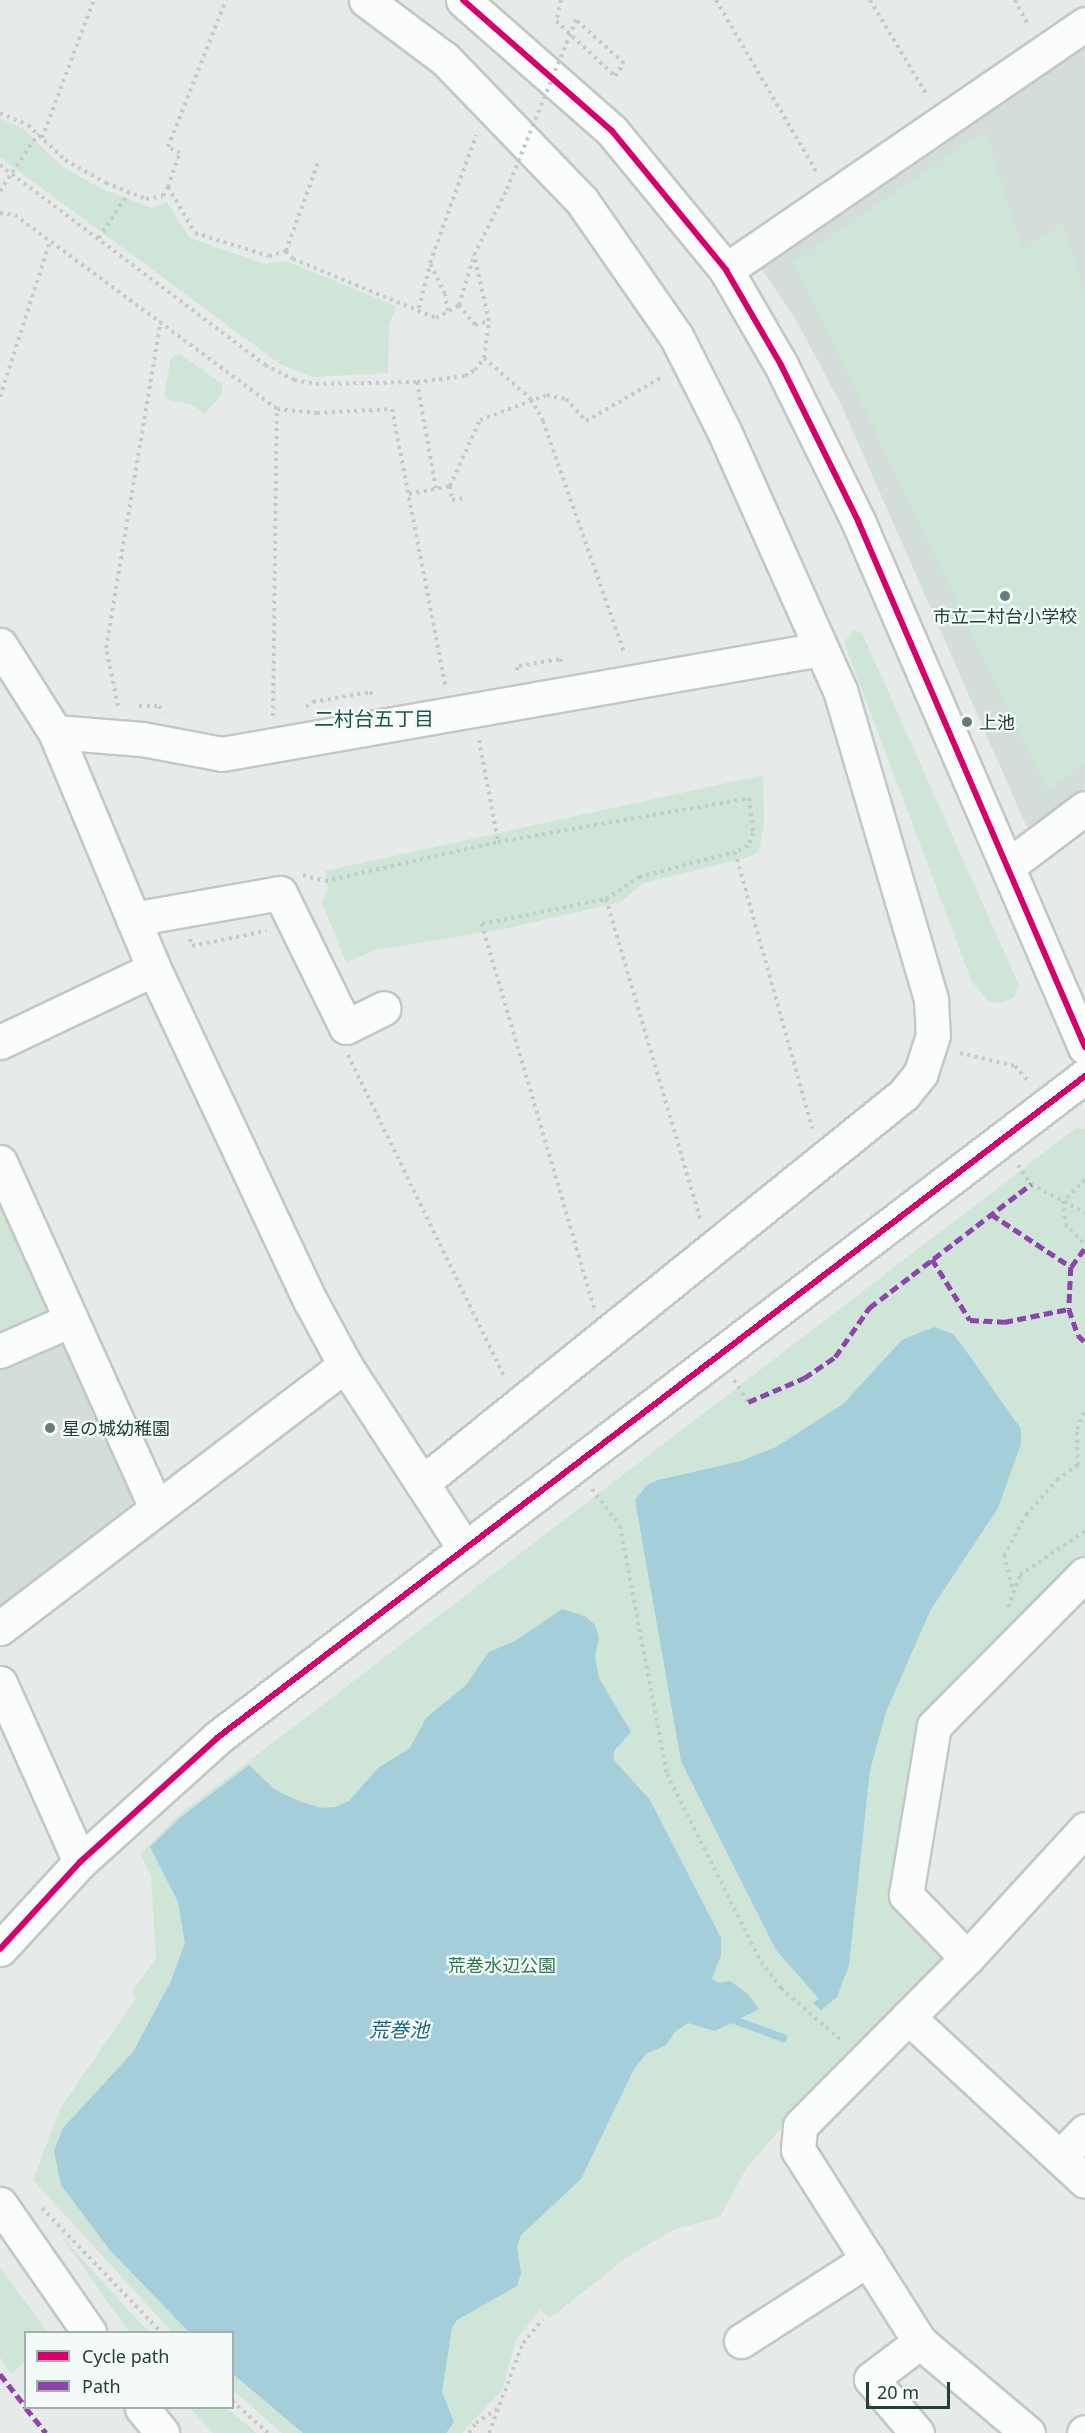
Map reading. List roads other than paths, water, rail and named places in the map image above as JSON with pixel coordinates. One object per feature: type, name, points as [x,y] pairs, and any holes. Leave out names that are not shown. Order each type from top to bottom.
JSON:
[{"type":"street","points":[[366,0],[446,59],[588,210],[676,336],[724,431],[840,690],[931,1000],[933,1035],[921,1073],[903,1095],[422,1483]]},
{"type":"street","points":[[463,0],[612,131],[726,270],[781,365],[858,521],[1085,1047]]},
{"type":"street","points":[[726,270],[1085,24]]},
{"type":"street","points":[[0,645],[55,732],[154,969],[311,1302],[345,1365],[465,1549]]},
{"type":"street","points":[[55,732],[142,739],[222,754],[821,649]]},
{"type":"street","points":[[1008,866],[1085,808]]},
{"type":"street","points":[[133,919],[280,893],[346,1027],[384,1008]]},
{"type":"street","points":[[0,1042],[154,969]]},
{"type":"street","points":[[0,1949],[80,1862],[217,1738],[1085,1076]]},
{"type":"street","points":[[0,1162],[156,1507]]},
{"type":"street","points":[[0,1351],[71,1320]]},
{"type":"street","points":[[0,1628],[345,1365]]},
{"type":"street","points":[[967,1958],[906,1895],[934,1726],[1085,1574]]},
{"type":"street","points":[[0,1683],[80,1862]]},
{"type":"street","points":[[1028,2433],[920,2342],[798,2151],[800,2126],[967,1958],[1085,1829]]},
{"type":"street","points":[[908,2017],[1085,2181]]},
{"type":"street","points":[[1060,2157],[1085,2131]]},
{"type":"street","points":[[2,2215],[88,2331]]},
{"type":"street","points":[[741,2341],[868,2259]]},
{"type":"street","points":[[917,2433],[871,2379],[920,2342]]},
{"type":"street","points":[[143,2409],[162,2433]]},
{"type":"water","points":[[934,1327],[953,1334],[961,1344],[1021,1429],[1021,1444],[998,1508],[930,1611],[886,1712],[870,1770],[849,1965],[837,1997],[821,2010],[813,2003],[819,1999],[776,1950],[681,1761],[635,1500],[647,1485],[658,1480],[741,1461],[776,1447],[843,1404],[902,1340]]},
{"type":"water","name":"荒巻池","points":[[562,1609],[585,1616],[595,1625],[599,1637],[595,1656],[599,1678],[631,1732],[614,1751],[614,1760],[650,1800],[721,1938],[721,1955],[712,1979],[719,1983],[730,1981],[748,1994],[759,2009],[715,2031],[688,2023],[675,2032],[666,2045],[646,2054],[634,2069],[581,2179],[521,2235],[517,2247],[521,2273],[517,2286],[457,2320],[452,2328],[442,2392],[454,2422],[446,2433],[303,2433],[234,2375],[234,2331],[188,2331],[109,2249],[61,2185],[54,2151],[63,2128],[133,2052],[171,1981],[185,1943],[178,1902],[150,1847],[182,1816],[249,1765],[274,1789],[296,1800],[321,1808],[335,1807],[349,1801],[378,1768],[410,1748],[426,1718],[466,1685],[489,1652],[515,1641]]},
{"type":"waterway","points":[[726,2017],[783,2038]]},
{"type":"place","name":"市立二村台小学校","points":[[1005,596]]},
{"type":"place","name":"上池","points":[[967,722]]},
{"type":"place","name":"星の城幼稚園","points":[[50,1428]]},
{"type":"district","name":"二村台五丁目","points":[[374,718]]},
{"type":"park label","name":"荒巻水辺公園","points":[[502,1965]]}]
